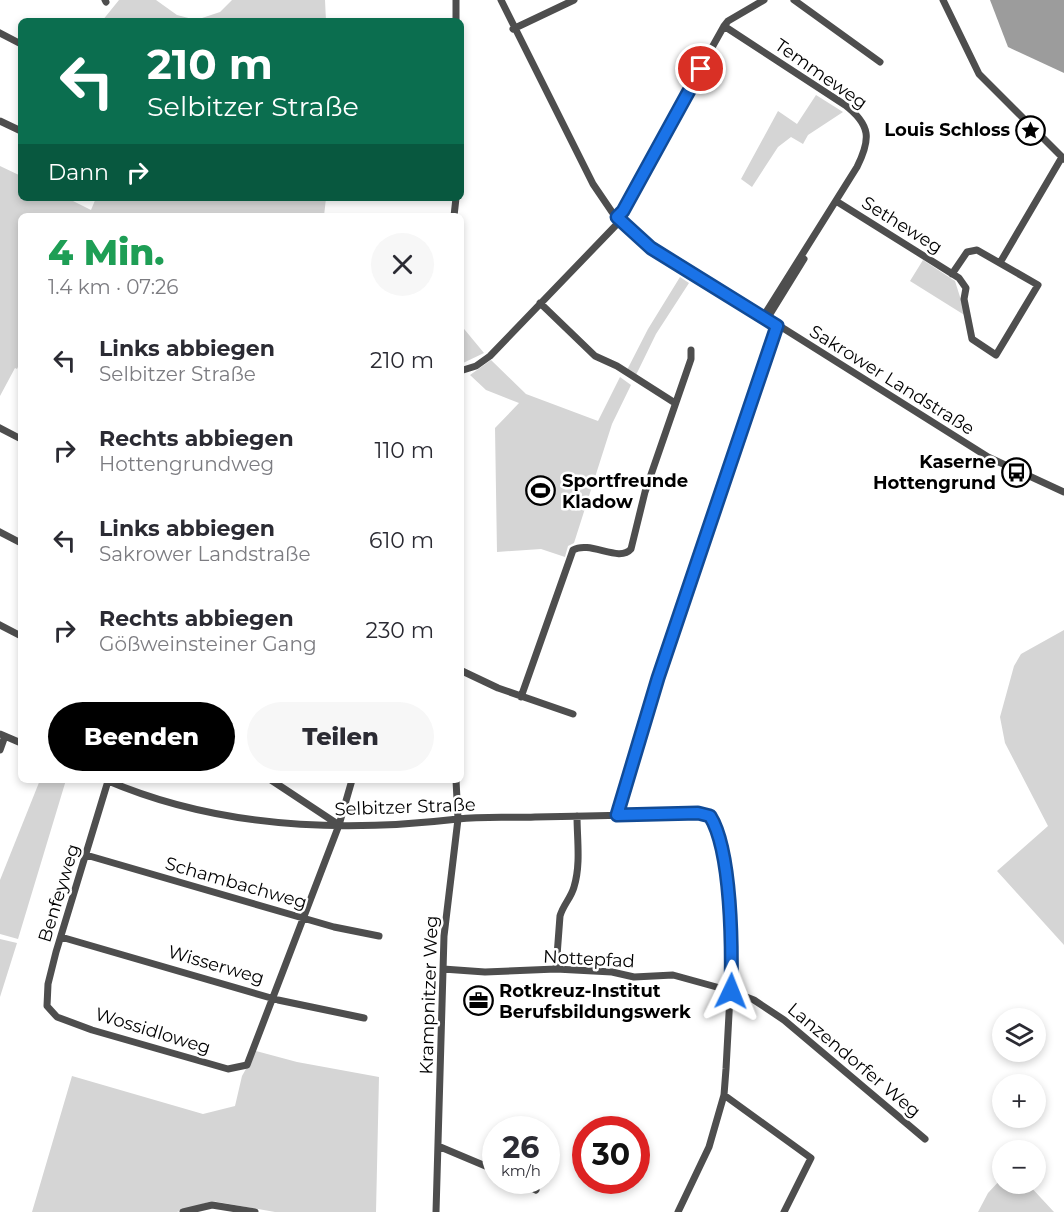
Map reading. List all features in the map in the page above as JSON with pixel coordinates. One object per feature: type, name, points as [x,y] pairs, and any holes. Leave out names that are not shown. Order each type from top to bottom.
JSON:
[{"type":"street","points":[[456,0],[456,18]]},
{"type":"street","name":"Sakrower Landstraße","points":[[501,0],[513,29],[593,184],[618,219],[651,248],[988,457],[1064,492]]},
{"type":"street","points":[[513,29],[574,0]]},
{"type":"street","points":[[464,370],[482,363],[618,219],[724,26],[728,21],[764,0]]},
{"type":"street","points":[[794,0],[880,62]]},
{"type":"street","points":[[943,0],[979,74],[1063,158],[1000,261]]},
{"type":"street","name":"Temmeweg","points":[[724,26],[845,105],[863,121],[867,133],[865,148],[836,201],[765,318]]},
{"type":"street","points":[[0,33],[18,42]]},
{"type":"street","points":[[0,121],[18,130]]},
{"type":"street","name":"Setheweg","points":[[836,201],[952,274],[966,288],[964,299],[972,339],[996,355],[1038,285],[983,251],[972,250],[964,255],[952,274]]},
{"type":"street","points":[[540,303],[595,356],[617,366],[675,403]]},
{"type":"street","points":[[617,815],[658,678],[777,326]]},
{"type":"street","points":[[521,697],[573,550],[584,547],[623,554],[630,552],[645,492],[691,359],[691,350]]},
{"type":"street","points":[[0,428],[18,437]]},
{"type":"street","points":[[0,532],[18,541]]},
{"type":"street","points":[[0,625],[18,634]]},
{"type":"street","points":[[464,672],[521,697],[573,714]]},
{"type":"street","points":[[0,750],[3,735],[18,742]]},
{"type":"street","name":"Benfeyweg","points":[[52,1013],[47,1006],[46,991],[106,783]]},
{"type":"street","name":"Selbitzer Straße","points":[[114,783],[156,800],[212,815],[286,824],[339,825],[458,819],[698,813],[710,816],[722,856],[729,903],[731,991]]},
{"type":"street","points":[[276,783],[339,825]]},
{"type":"street","points":[[273,998],[339,825],[351,783]]},
{"type":"street","name":"Krampnitzer Weg","points":[[436,1212],[443,969],[447,904],[458,819],[456,783]]},
{"type":"street","points":[[556,969],[562,907],[569,900],[578,871],[577,816]]},
{"type":"street","name":"Schambachweg","points":[[86,855],[303,918],[379,936]]},
{"type":"street","name":"Wisserweg","points":[[61,937],[273,998],[364,1018]]},
{"type":"street","name":"Nottepfad","points":[[443,969],[485,972],[556,969],[612,972],[634,977],[673,975],[731,991]]},
{"type":"street","points":[[678,1212],[709,1147],[724,1095],[731,991]]},
{"type":"street","name":"Lanzendorfer Weg","points":[[731,991],[754,1000],[784,1020],[925,1139]]},
{"type":"street","name":"Wossidloweg","points":[[52,1013],[92,1030],[223,1068],[234,1069],[247,1065],[273,998]]},
{"type":"street","points":[[724,1095],[811,1158],[784,1212]]},
{"type":"street","points":[[438,1146],[444,1146],[482,1164]]},
{"type":"street","points":[[183,1212],[212,1205],[255,1212]]},
{"type":"shaded area","points":[[119,0],[156,0],[177,15],[188,18],[104,18]]},
{"type":"shaded area","points":[[232,0],[325,0],[326,18],[202,18],[220,12]]},
{"type":"shaded area","points":[[990,0],[1064,0],[1064,73],[1008,47]]},
{"type":"shaded area","points":[[816,95],[843,112],[808,135],[803,144],[791,137],[778,147],[752,187],[741,179],[778,111],[797,124]]},
{"type":"shaded area","points":[[0,166],[18,175],[18,201],[73,201],[91,210],[95,201],[326,201],[324,213],[18,213],[18,367],[15,368],[0,396]]},
{"type":"shaded area","points":[[923,260],[955,281],[966,316],[910,281]]},
{"type":"shaded area","points":[[680,277],[689,283],[656,334],[636,375],[627,370],[648,329]]},
{"type":"shaded area","points":[[464,329],[484,353],[464,363]]},
{"type":"shaded area","name":"Sportfreunde Kladow","points":[[491,360],[526,394],[598,421],[620,377],[631,385],[612,424],[574,543],[568,546],[565,557],[541,549],[497,552],[495,428],[519,403],[486,390],[470,375]]},
{"type":"shaded area","points":[[1064,630],[1064,945],[997,871],[1048,826],[1005,743],[1000,717],[1014,666],[1021,654]]},
{"type":"shaded area","points":[[39,783],[65,783],[18,939],[0,934],[0,880]]},
{"type":"shaded area","points":[[0,939],[17,943],[0,997]]},
{"type":"shaded area","points":[[256,1051],[297,1062],[379,1077],[376,1212],[275,1212],[212,1201],[177,1212],[32,1212],[72,1076],[203,1114],[235,1106],[242,1076]]},
{"type":"shaded area","points":[[992,1189],[992,1194],[1037,1194],[1054,1212],[978,1212]]},
{"type":"place","name":"Louis Schloss","points":[[1031,130]]},
{"type":"place","name":"Kaserne Hottengrund","points":[[1017,472]]},
{"type":"place","name":"Sportfreunde Kladow","points":[[541,491]]},
{"type":"place","name":"Rotkreuz-Institut Berufsbildungswerk","points":[[478,1001]]},
{"type":"route","points":[[701,69],[623,211],[617,217],[651,248],[777,326],[658,678],[617,815],[698,813],[710,816],[722,856],[729,903],[732,945],[731,991]]}]
